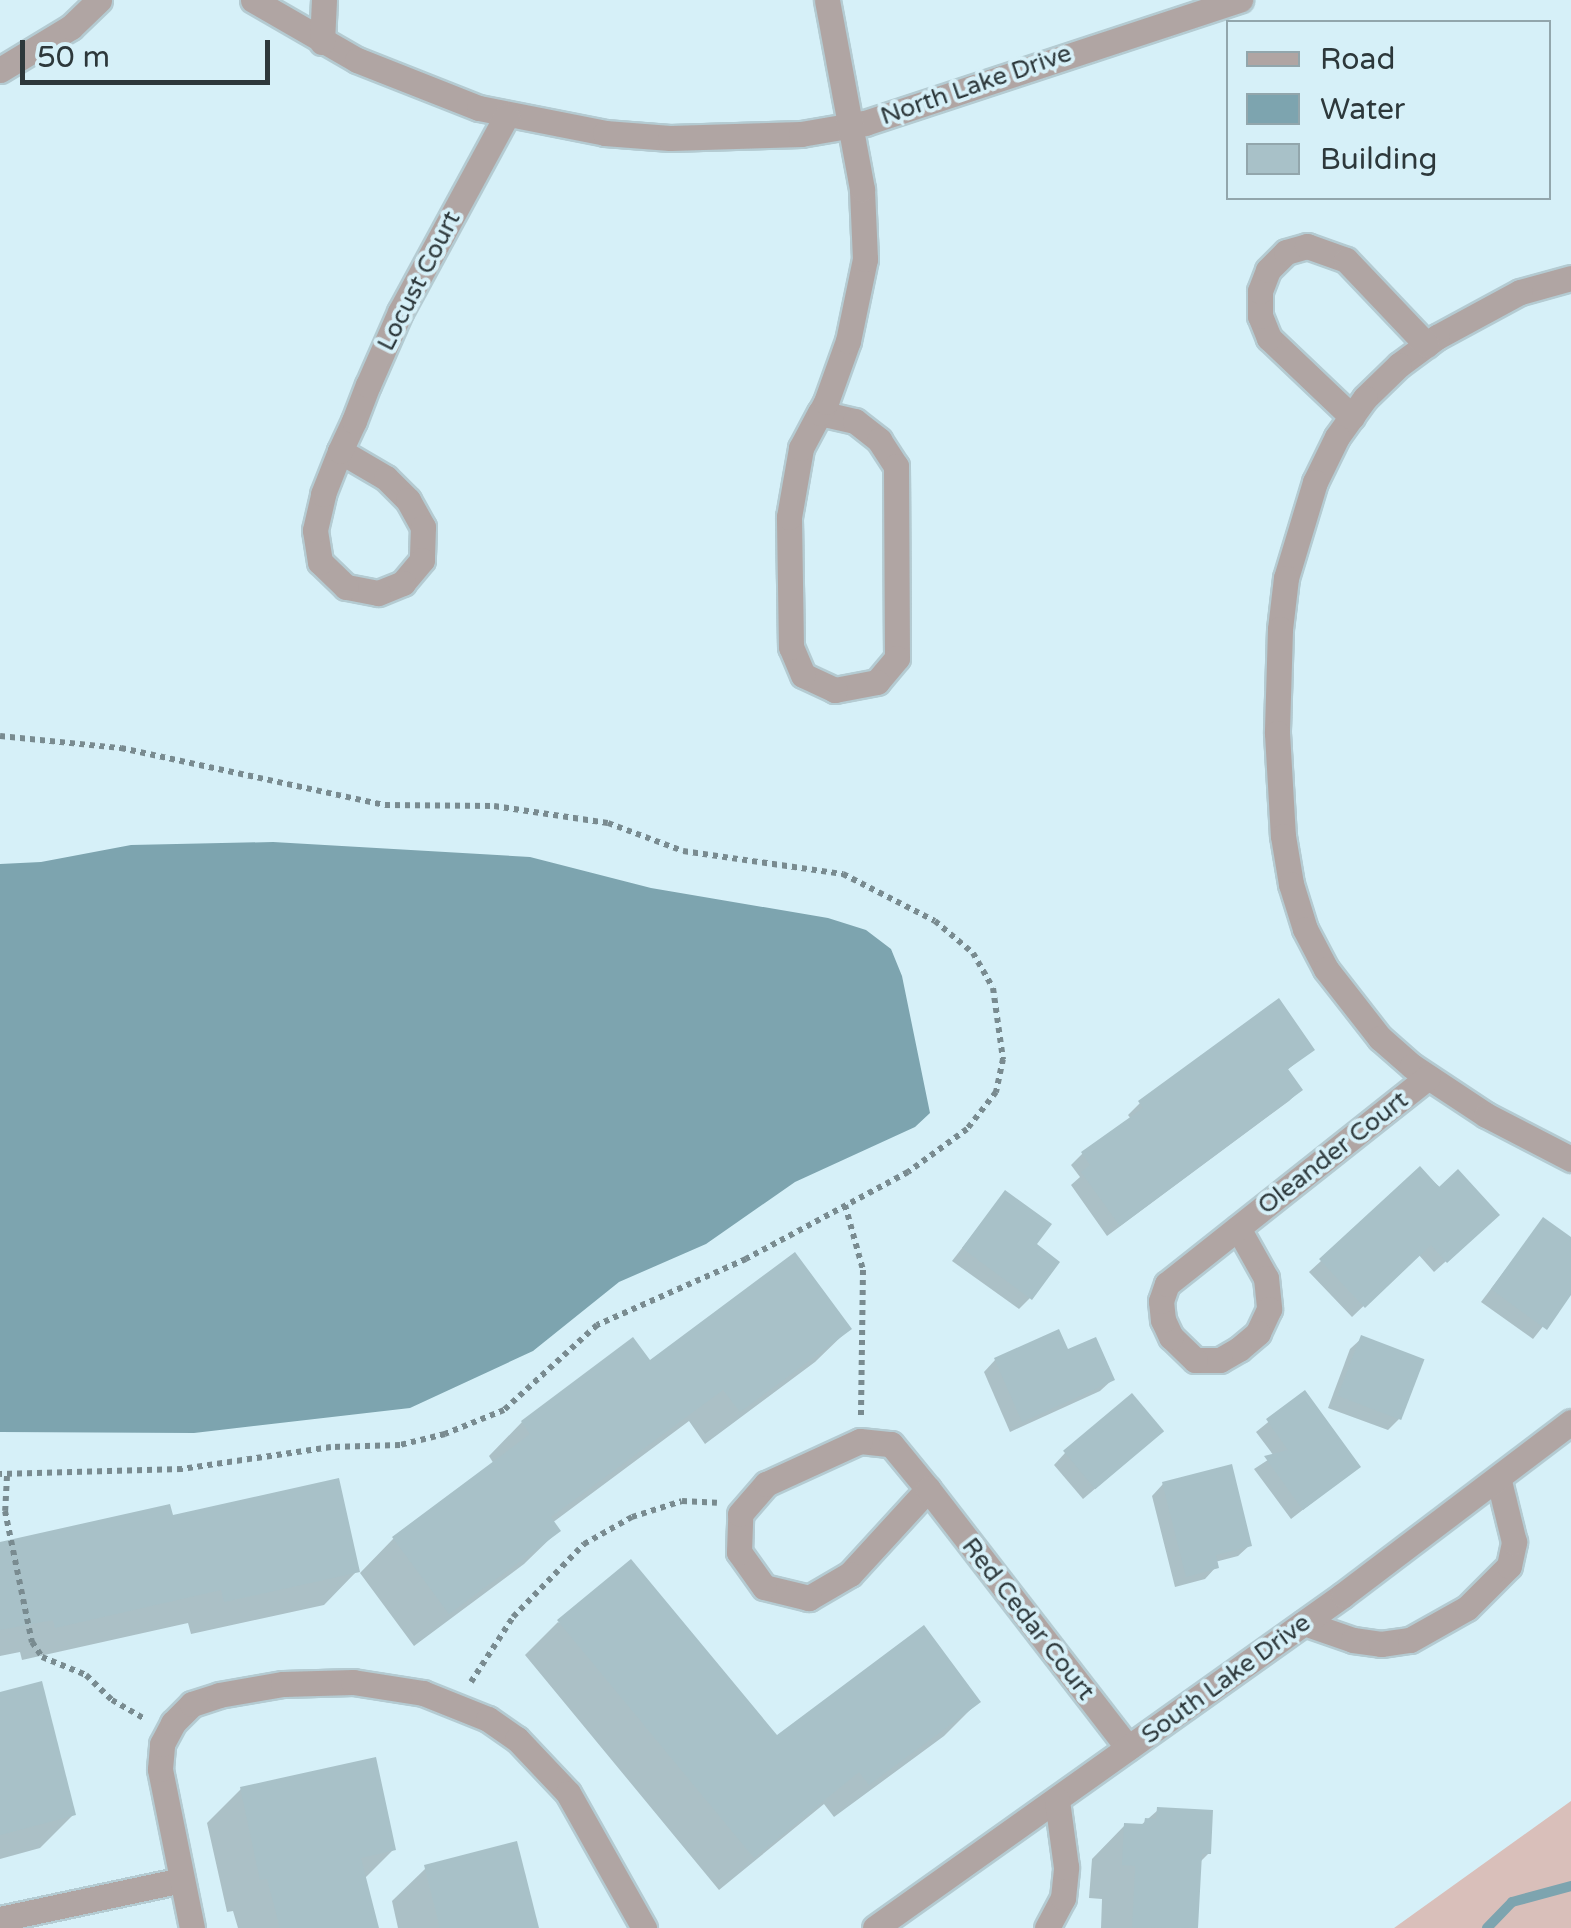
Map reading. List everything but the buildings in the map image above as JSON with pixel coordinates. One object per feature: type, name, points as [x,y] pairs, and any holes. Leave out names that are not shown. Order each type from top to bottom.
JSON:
[{"type":"street","points":[[0,70],[71,26],[99,0]]},
{"type":"street","name":"North Lake Drive","points":[[253,0],[322,42],[416,85],[507,115],[606,132],[670,138],[801,134],[849,124],[928,104],[1185,14],[1240,0]]},
{"type":"street","points":[[322,42],[324,0]]},
{"type":"street","points":[[820,413],[855,421],[879,440],[896,466],[897,658],[877,682],[835,690],[803,675],[791,647],[789,517],[801,448],[820,413],[848,341],[865,258],[862,189],[827,0]]},
{"type":"street","name":"Locust Court","points":[[340,452],[386,478],[408,500],[423,527],[422,560],[403,582],[378,593],[346,587],[320,562],[315,530],[340,452],[400,312],[507,115]]},
{"type":"street","points":[[1352,417],[1269,338],[1260,316],[1260,292],[1268,270],[1286,252],[1307,246],[1346,260],[1427,345]]},
{"type":"street","points":[[1571,278],[1520,292],[1427,345],[1399,365],[1352,417],[1314,482],[1286,578],[1278,682],[1282,836],[1305,930],[1326,970],[1380,1038],[1428,1078],[1486,1115],[1571,1159]]},
{"type":"street","name":"Oleander Court","points":[[1238,1228],[1266,1278],[1269,1308],[1258,1333],[1239,1349],[1220,1360],[1195,1360],[1171,1337],[1162,1320],[1161,1301],[1167,1284],[1428,1078]]},
{"type":"street","name":"South Lake Drive","points":[[875,1928],[1499,1481],[1571,1422]]},
{"type":"street","points":[[860,1441],[766,1484],[740,1514],[738,1552],[764,1587],[809,1598],[850,1574],[928,1489]]},
{"type":"street","name":"Red Cedar Court","points":[[860,1441],[891,1444],[1128,1748]]},
{"type":"street","points":[[1304,1622],[1352,1640],[1381,1644],[1410,1640],[1467,1608],[1509,1566],[1514,1542],[1499,1481]]},
{"type":"street","points":[[192,1928],[160,1769],[167,1735],[192,1704],[283,1684],[353,1682],[423,1693],[457,1705],[517,1739],[545,1765],[590,1825],[644,1928]]},
{"type":"street","points":[[1047,1928],[1064,1898],[1066,1867],[1057,1800]]},
{"type":"street","points":[[0,1920],[182,1880]]},
{"type":"path","points":[[0,736],[121,748],[384,806],[494,806],[608,823],[683,851],[843,874],[934,921],[973,954],[993,988],[1003,1059],[996,1092],[967,1128],[908,1172],[746,1260],[597,1325],[504,1410],[445,1434],[400,1445],[331,1447],[182,1469],[3,1475],[5,1512],[32,1642],[42,1657],[86,1676],[112,1700],[167,1735]]},
{"type":"path","points":[[846,1205],[863,1270],[860,1441]]},
{"type":"path","points":[[457,1705],[513,1616],[584,1544],[632,1517],[682,1501],[748,1505]]},
{"type":"shaded area","points":[[1571,1801],[1571,1928],[1394,1928]]},
{"type":"water","points":[[273,842],[530,857],[651,888],[828,918],[866,930],[891,949],[902,976],[930,1113],[915,1127],[795,1182],[706,1244],[619,1282],[533,1351],[410,1408],[194,1433],[0,1432],[0,864],[41,862],[131,845]]},
{"type":"waterway","points":[[1487,1928],[1512,1902],[1571,1886]]}]
